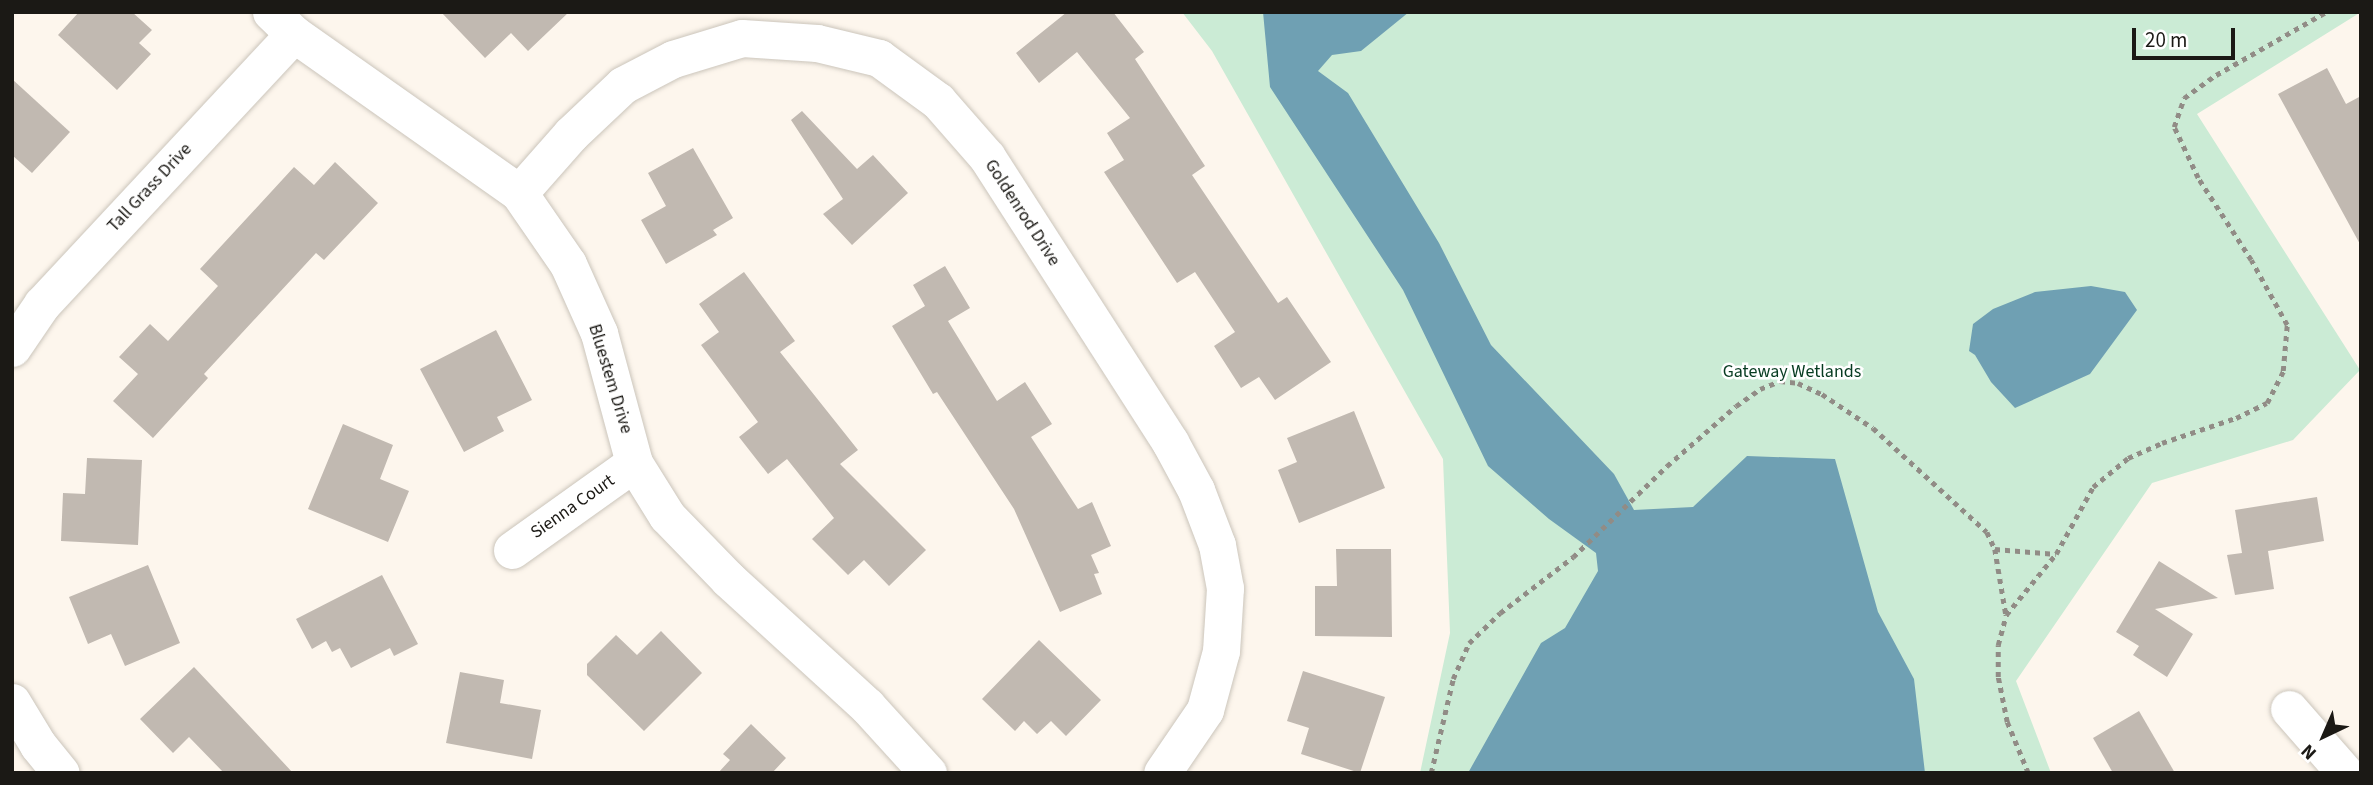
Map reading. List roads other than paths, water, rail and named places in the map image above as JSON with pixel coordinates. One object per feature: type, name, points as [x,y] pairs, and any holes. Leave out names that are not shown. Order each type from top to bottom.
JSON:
[{"type":"street","name":"Bluestem Drive","points":[[283,23],[519,193],[568,264],[599,333],[634,463],[676,525],[728,579],[867,706],[928,773]]},
{"type":"street","name":"Tall Grass Drive","points":[[12,348],[51,294],[283,23]]},
{"type":"street","name":"Goldenrod Drive","points":[[519,193],[570,134],[623,85],[673,59],[742,38],[817,43],[879,58],[937,101],[987,157],[1170,442],[1196,489],[1217,545],[1225,588],[1221,651],[1205,710],[1163,773]]},
{"type":"street","name":"Sienna Court","points":[[512,550],[634,463]]},
{"type":"street","points":[[12,702],[38,745],[61,773]]},
{"type":"street","points":[[2289,709],[2345,773]]},
{"type":"water","points":[[1263,12],[1409,12],[1361,51],[1332,55],[1318,71],[1348,93],[1439,243],[1491,345],[1614,474],[1634,510],[1693,507],[1747,456],[1835,459],[1878,612],[1914,679],[1925,773],[1468,773],[1541,643],[1565,628],[1598,571],[1596,553],[1549,519],[1488,466],[1403,290],[1270,87]]},
{"type":"water","points":[[2091,286],[2125,292],[2137,310],[2090,374],[2015,408],[1991,382],[1975,355],[1969,351],[1973,324],[1993,309],[2035,292]]},
{"type":"park label","name":"Gateway Wetlands","points":[[1792,372]]}]
